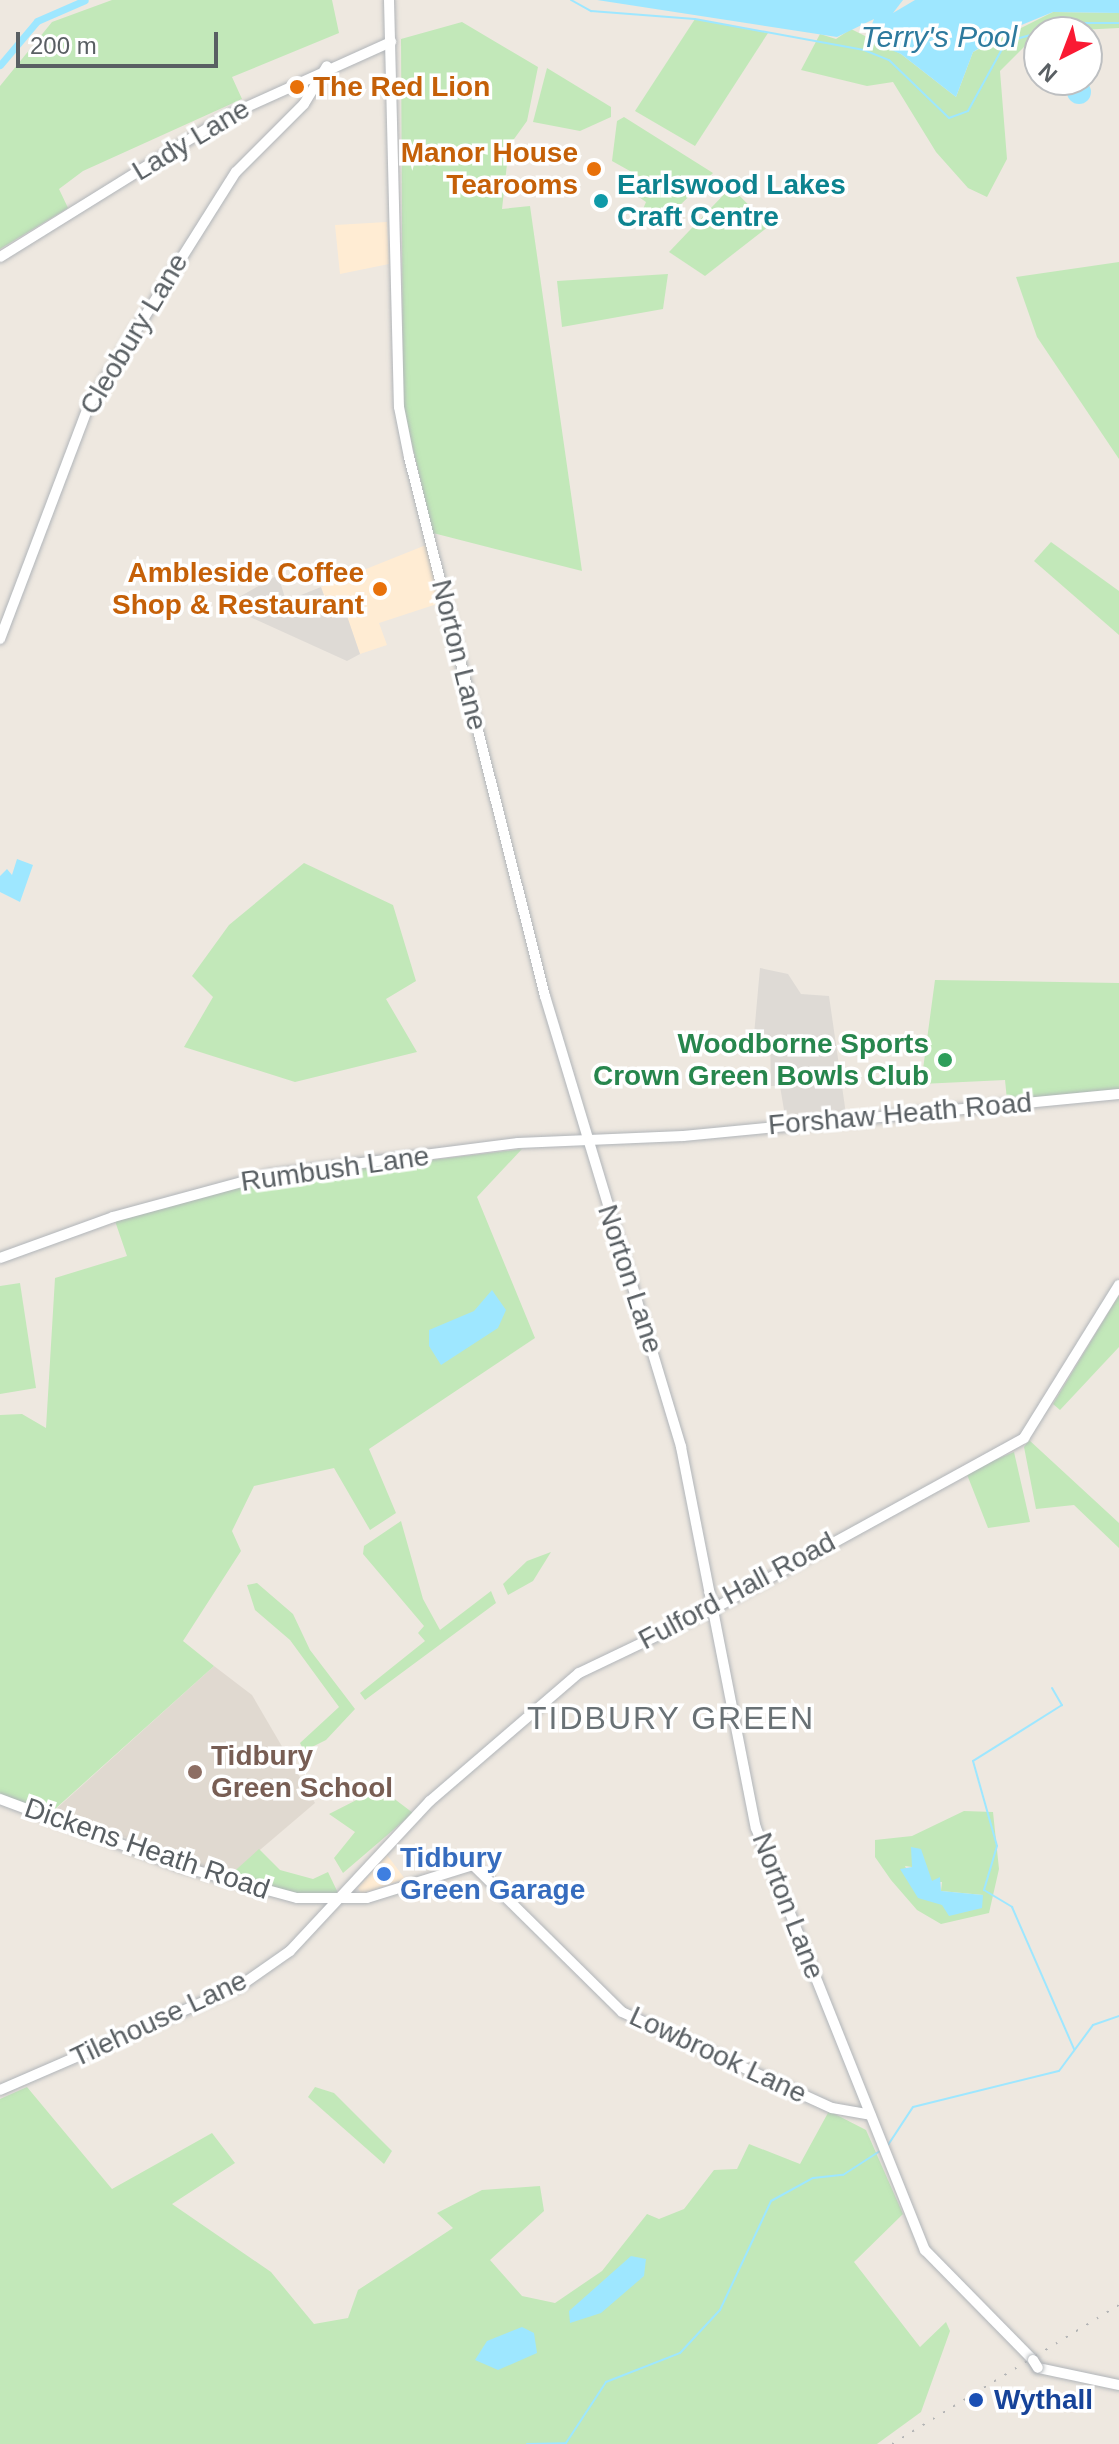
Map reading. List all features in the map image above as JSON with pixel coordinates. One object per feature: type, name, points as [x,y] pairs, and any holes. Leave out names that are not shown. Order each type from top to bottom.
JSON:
[{"type":"street","name":"Norton Lane","points":[[389,0],[399,407],[586,1142],[669,1401],[712,1610],[733,1737],[764,1853],[885,2156],[929,2257],[1048,2376],[1119,2385]]},
{"type":"street","name":"Lady Lane","points":[[0,257],[229,115],[327,66],[391,42]]},
{"type":"street","name":"Cleobury Lane","points":[[0,639],[89,405],[236,172],[304,104],[327,66]]},
{"type":"street","name":"Forshaw Heath Road","points":[[586,1142],[1119,1094]]},
{"type":"street","name":"Rumbush Lane","points":[[0,1258],[113,1217],[268,1175],[518,1143],[586,1142]]},
{"type":"street","name":"Fulford Hall Road","points":[[343,1899],[430,1801],[547,1698],[592,1665],[712,1610],[1024,1438],[1119,1285]]},
{"type":"street","name":"Dickens Heath Road","points":[[0,1799],[255,1890],[343,1899]]},
{"type":"street","name":"Lowbrook Lane","points":[[343,1899],[473,1865],[622,2012],[832,2108],[870,2115]]},
{"type":"street","name":"Tilehouse Lane","points":[[0,2090],[240,1986],[343,1899]]},
{"type":"shaded area","points":[[387,222],[389,264],[340,274],[335,225]]},
{"type":"shaded area","points":[[426,545],[440,603],[379,623],[387,645],[360,654],[346,614],[332,618],[321,587]]},
{"type":"shaded area","points":[[278,575],[286,601],[321,587],[332,618],[346,613],[360,654],[347,661],[248,616],[239,597]]},
{"type":"shaded area","points":[[760,968],[788,974],[801,994],[829,996],[846,1114],[786,1122],[780,1086],[771,1086],[770,1036],[754,1035]]},
{"type":"shaded area","name":"Tidbury Green School","points":[[214,1666],[252,1695],[315,1803],[228,1877],[55,1810]]},
{"type":"shaded area","points":[[387,1855],[405,1879],[361,1894],[358,1888]]},
{"type":"green space","points":[[112,0],[332,0],[339,33],[232,77],[242,99],[83,171],[59,189],[68,208],[0,249],[0,86],[52,22]]},
{"type":"green space","points":[[1053,12],[1119,13],[1119,28],[1103,29],[1103,16],[1045,16]]},
{"type":"green space","points":[[695,19],[768,33],[695,146],[635,111]]},
{"type":"green space","points":[[462,22],[538,67],[527,121],[509,146],[502,209],[530,206],[582,571],[433,533],[403,406],[401,39]]},
{"type":"green space","points":[[1023,27],[1023,48],[1000,71],[1007,159],[987,197],[968,188],[936,152],[893,82],[867,86],[801,70],[820,34],[836,39],[851,29],[901,54],[956,97],[973,52]]},
{"type":"green space","points":[[547,68],[611,107],[611,117],[580,131],[533,122]]},
{"type":"green space","points":[[624,117],[713,173],[676,209],[643,209],[646,202],[636,195],[646,180],[612,161],[617,121]]},
{"type":"green space","points":[[731,187],[769,226],[705,276],[669,252]]},
{"type":"green space","points":[[1119,262],[1119,459],[1037,337],[1016,277]]},
{"type":"green space","points":[[668,274],[663,309],[562,327],[557,281]]},
{"type":"green space","points":[[1051,542],[1119,591],[1119,635],[1034,561]]},
{"type":"green space","points":[[304,863],[393,905],[416,981],[386,999],[417,1052],[295,1082],[184,1047],[213,997],[192,976],[229,925]]},
{"type":"green space","points":[[935,980],[1119,983],[1119,1090],[1007,1100],[1005,1080],[921,1084]]},
{"type":"green space","points":[[522,1149],[477,1197],[535,1338],[369,1449],[396,1513],[370,1530],[334,1468],[254,1486],[232,1531],[241,1551],[183,1641],[214,1666],[55,1809],[44,1815],[0,1797],[0,1415],[22,1414],[46,1428],[55,1278],[127,1256],[115,1221],[266,1180]]},
{"type":"green space","points":[[20,1283],[36,1388],[0,1394],[0,1286]]},
{"type":"green space","points":[[1119,1295],[1119,1347],[1060,1410],[1053,1404]]},
{"type":"green space","points":[[1029,1440],[1119,1523],[1119,1548],[1074,1505],[1036,1509],[1024,1447]]},
{"type":"green space","points":[[1014,1452],[1030,1522],[988,1528],[966,1472]]},
{"type":"green space","points":[[401,1521],[423,1599],[440,1630],[491,1591],[496,1603],[365,1700],[360,1693],[425,1641],[418,1633],[424,1626],[363,1554],[364,1546]]},
{"type":"green space","points":[[551,1552],[533,1581],[508,1595],[503,1584],[527,1561]]},
{"type":"green space","points":[[257,1583],[293,1614],[310,1650],[355,1709],[326,1740],[304,1751],[300,1743],[339,1707],[290,1640],[255,1610],[247,1585]]},
{"type":"green space","points":[[380,1788],[413,1813],[343,1873],[334,1858],[355,1832],[329,1814]]},
{"type":"green space","points":[[964,1811],[993,1812],[999,1869],[989,1913],[941,1924],[917,1910],[875,1857],[875,1840],[912,1836]],"holes":[[[913,1852],[932,1882],[942,1882],[941,1891],[983,1895],[957,1913],[916,1890],[905,1866],[912,1867]]]},
{"type":"green space","points":[[259,1849],[280,1870],[313,1879],[328,1872],[338,1893],[309,1896],[228,1877]]},
{"type":"green space","points":[[27,2087],[112,2189],[212,2133],[235,2163],[172,2204],[271,2272],[314,2324],[348,2318],[358,2290],[453,2228],[437,2213],[482,2190],[540,2186],[544,2211],[490,2260],[522,2296],[555,2303],[602,2271],[647,2214],[659,2219],[684,2209],[714,2170],[737,2169],[749,2144],[800,2164],[829,2111],[866,2130],[903,2214],[854,2262],[920,2347],[946,2322],[950,2331],[921,2412],[877,2444],[0,2444],[0,2099]]},
{"type":"green space","points":[[315,2087],[334,2093],[392,2151],[384,2164],[308,2097]]},
{"type":"water","name":"Terry's Pool","points":[[597,0],[903,0],[893,13],[915,0],[1119,0],[1119,13],[1053,12],[1043,16],[1023,16],[1023,24],[973,52],[956,97],[901,54],[866,40],[874,19],[837,37]]},
{"type":"water","points":[[1090,96],[1088,101],[1079,104],[1068,97]]},
{"type":"water","points":[[17,859],[33,865],[20,902],[0,892],[0,876],[7,869],[12,875]]},
{"type":"water","points":[[492,1290],[506,1310],[498,1328],[441,1365],[429,1346],[429,1330],[474,1311]]},
{"type":"water","points":[[911,1847],[921,1849],[932,1881],[940,1877],[941,1891],[983,1895],[982,1908],[949,1916],[942,1905],[918,1898],[900,1869],[912,1867]]},
{"type":"water","points":[[631,2256],[646,2259],[644,2276],[601,2313],[570,2323],[569,2311]]},
{"type":"water","points":[[522,2327],[534,2333],[537,2353],[498,2370],[475,2360],[487,2341]]},
{"type":"waterway","points":[[0,65],[37,21],[85,0]]},
{"type":"waterway","points":[[571,0],[591,11],[695,19],[864,50],[889,60],[949,118],[968,111],[1006,42],[1072,23],[1119,23]]},
{"type":"waterway","points":[[1052,1688],[1062,1705],[973,1761],[997,1846],[984,1890],[1012,1907],[1074,2049]]},
{"type":"waterway","points":[[888,2145],[913,2107],[1059,2071],[1093,2025],[1119,2016]]},
{"type":"waterway","points":[[527,2444],[566,2443],[606,2382],[680,2353],[720,2310],[771,2201],[813,2178],[843,2175],[880,2151]]},
{"type":"railway","points":[[892,2444],[1119,2305]]},
{"type":"place","name":"The Red Lion","points":[[297,87]]},
{"type":"place","name":"Manor House Tearooms","points":[[594,169]]},
{"type":"place","name":"Earlswood Lakes Craft Centre","points":[[601,201]]},
{"type":"place","name":"Ambleside Coffee Shop & Restaurant","points":[[380,589]]},
{"type":"place","name":"Woodborne Sports Crown Green Bowls Club","points":[[945,1060]]},
{"type":"place","name":"Tidbury Green School","points":[[195,1772]]},
{"type":"place","name":"Tidbury Green Garage","points":[[384,1874]]},
{"type":"place","name":"Wythall","points":[[976,2400]]},
{"type":"district","name":"TIDBURY GREEN","points":[[671,1718]]}]
